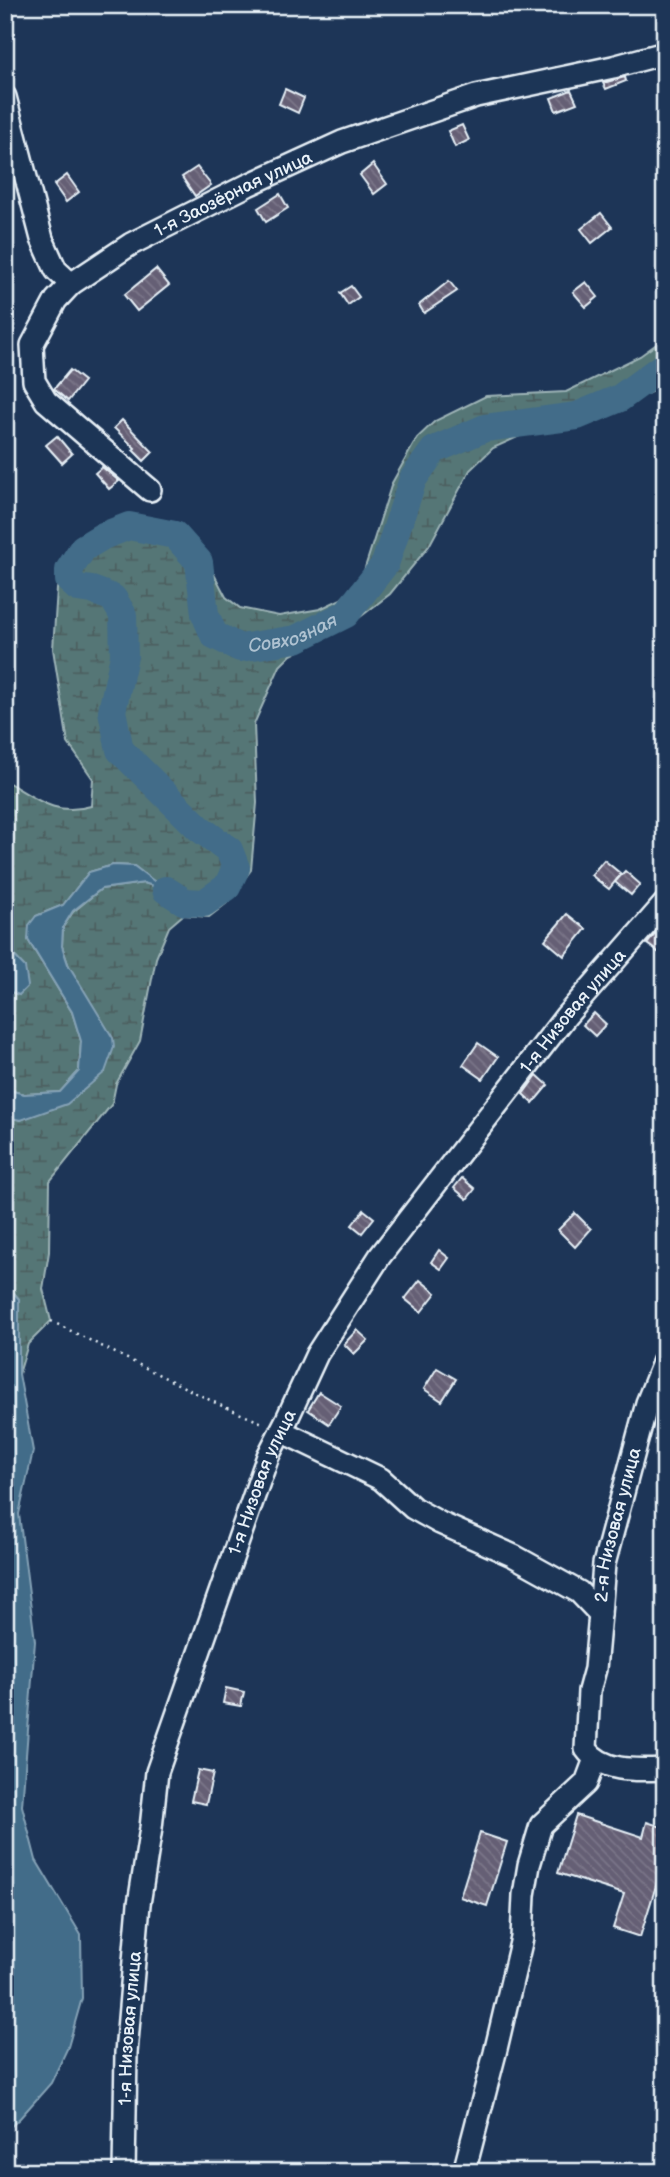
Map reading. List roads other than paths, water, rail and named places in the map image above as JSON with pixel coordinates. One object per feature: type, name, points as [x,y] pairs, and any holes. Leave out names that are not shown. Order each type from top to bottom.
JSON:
[{"type":"street","name":"1-я Заозёрная улица","points":[[150,490],[46,401],[34,382],[32,345],[56,300],[71,284],[131,244],[248,185],[342,142],[476,96],[613,67],[665,53]]},
{"type":"street","points":[[5,97],[42,239],[56,270],[71,284]]},
{"type":"street","name":"1-я Низовая улица","points":[[124,2172],[126,2053],[139,1905],[157,1772],[268,1456],[317,1354],[380,1255],[566,1016],[665,903]]},
{"type":"street","name":"2-я Низовая улица","points":[[595,1759],[586,1749],[586,1734],[604,1564],[647,1403],[665,1358]]},
{"type":"street","points":[[281,1431],[381,1479],[413,1508],[440,1523],[514,1556],[579,1591],[600,1614]]},
{"type":"street","points":[[464,2172],[522,1938],[524,1895],[529,1865],[541,1825],[586,1783],[595,1759],[613,1767],[665,1769]]},
{"type":"water","points":[[113,865],[134,866],[166,890],[144,883],[101,889],[73,911],[63,927],[62,946],[68,964],[113,1038],[114,1047],[105,1072],[67,1104],[21,1120],[5,1117],[5,1089],[24,1094],[60,1092],[79,1071],[81,1041],[72,1012],[28,940],[29,925],[36,916],[63,905],[89,872]]},
{"type":"water","points":[[5,946],[25,967],[28,986],[19,995],[5,990]]},
{"type":"water","points":[[5,1283],[19,1299],[19,1374],[33,1451],[19,1514],[35,1641],[22,1806],[36,1860],[81,1935],[82,1998],[68,2047],[51,2083],[5,2132]]},
{"type":"waterway","name":"Совхозная","points":[[166,890],[185,902],[204,903],[227,887],[236,868],[229,850],[199,828],[120,750],[112,711],[124,656],[123,615],[113,598],[78,588],[69,580],[69,570],[83,548],[103,536],[129,526],[175,535],[199,562],[205,614],[214,635],[240,648],[296,639],[346,614],[385,564],[413,479],[434,450],[485,428],[577,416],[620,398],[665,365]]}]
